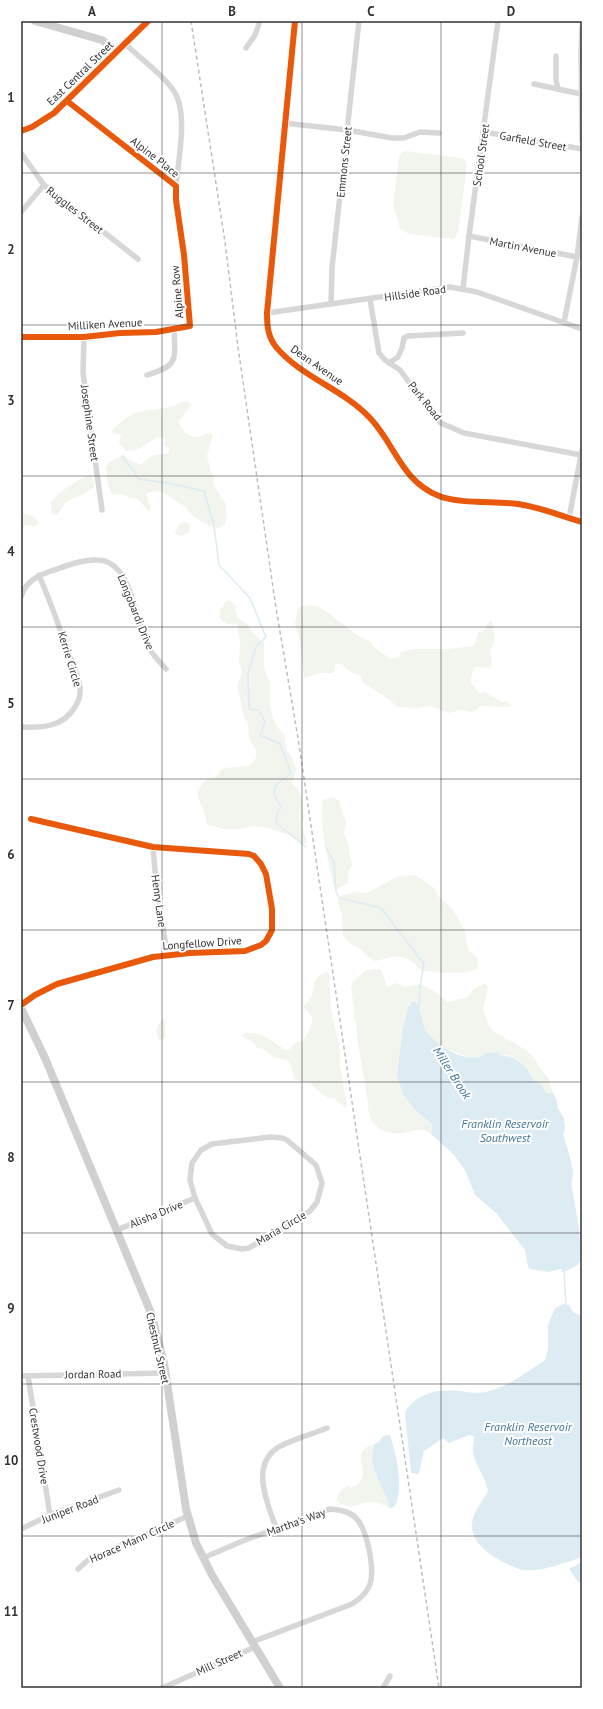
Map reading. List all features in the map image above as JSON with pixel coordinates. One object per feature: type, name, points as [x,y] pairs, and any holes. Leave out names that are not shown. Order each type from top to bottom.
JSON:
[{"type":"main road","points":[[35,21],[102,40],[117,51]]},
{"type":"main road","name":"East Central Street","points":[[21,131],[43,120],[67,101],[148,21]]},
{"type":"main road","name":"Chestnut Street","points":[[21,1008],[45,1058],[152,1313],[165,1373],[188,1516],[194,1536],[203,1558],[280,1688]]},
{"type":"street","points":[[246,48],[255,35],[260,21]]},
{"type":"street","name":"Dean Avenue","points":[[295,21],[284,123],[267,313],[267,330],[275,346],[294,364],[360,408],[383,434],[395,455],[412,477],[425,488],[446,498],[530,506],[582,522]]},
{"type":"street","name":"Emmons Street","points":[[331,304],[332,268],[359,21]]},
{"type":"street","name":"School Street","points":[[463,289],[498,21]]},
{"type":"street","points":[[582,27],[582,141]]},
{"type":"street","points":[[125,44],[163,79],[177,97],[180,113],[180,132],[176,186]]},
{"type":"street","points":[[556,56],[556,80],[558,89]]},
{"type":"street","points":[[534,84],[581,94]]},
{"type":"street","name":"Alpine Place","points":[[67,101],[176,186],[176,200],[184,255]]},
{"type":"street","points":[[284,123],[347,130],[392,138],[404,138],[420,132],[439,133]]},
{"type":"street","name":"Garfield Street","points":[[484,132],[582,149]]},
{"type":"street","name":"Ruggles Street","points":[[21,153],[44,185],[138,259]]},
{"type":"street","points":[[21,212],[44,185]]},
{"type":"street","points":[[564,322],[577,257],[582,217]]},
{"type":"street","name":"Martin Avenue","points":[[469,236],[577,257]]},
{"type":"street","name":"Alpine Row","points":[[184,255],[190,326]]},
{"type":"street","name":"Hillside Road","points":[[267,313],[450,287],[477,292],[582,329]]},
{"type":"street","name":"Park Road","points":[[370,299],[378,348],[385,360],[400,370],[432,414],[442,423],[464,433],[581,452]]},
{"type":"street","name":"Milliken Avenue","points":[[21,337],[84,336],[156,332],[190,326]]},
{"type":"street","points":[[147,375],[164,369],[172,363],[175,354],[174,329]]},
{"type":"street","points":[[389,363],[398,357],[404,338],[408,336],[463,333]]},
{"type":"street","name":"Josephine Street","points":[[84,336],[83,373],[102,510]]},
{"type":"street","points":[[569,518],[581,452]]},
{"type":"street","name":"Longobardi Drive","points":[[21,598],[28,582],[39,575],[76,563],[93,560],[104,561],[120,571],[148,646],[166,668]]},
{"type":"street","name":"Kerrie Circle","points":[[21,727],[40,727],[65,720],[76,706],[80,694],[75,670],[39,575]]},
{"type":"street","name":"Longfellow Drive","points":[[21,1005],[35,995],[57,984],[152,957],[206,952],[245,951],[256,948],[266,941],[272,930],[272,909],[266,874],[261,864],[254,856],[236,852],[153,847],[31,819]]},
{"type":"street","name":"Henry Lane","points":[[153,847],[167,955]]},
{"type":"street","name":"Maria Circle","points":[[270,1137],[288,1140],[316,1165],[322,1183],[320,1197],[310,1211],[257,1243],[242,1249],[227,1246],[212,1234],[195,1198],[189,1175],[194,1158],[202,1150],[212,1144],[245,1139],[270,1137]]},
{"type":"street","name":"Alisha Drive","points":[[118,1230],[195,1198]]},
{"type":"street","name":"Jordan Road","points":[[21,1376],[165,1373]]},
{"type":"street","name":"Crestwood Drive","points":[[28,1376],[50,1515]]},
{"type":"street","points":[[276,1528],[263,1482],[262,1473],[264,1465],[278,1447],[327,1428]]},
{"type":"street","name":"Juniper Road","points":[[21,1528],[50,1515],[119,1490]]},
{"type":"street","name":"Martha's Way","points":[[203,1558],[276,1528],[330,1509],[340,1510],[351,1515],[362,1526],[368,1545],[371,1579],[363,1595],[352,1604],[254,1644]]},
{"type":"street","name":"Horace Mann Circle","points":[[78,1569],[88,1560],[188,1516]]},
{"type":"street","name":"Mill Street","points":[[162,1688],[254,1644]]},
{"type":"street","points":[[383,1688],[390,1676]]},
{"type":"shaded area","points":[[406,151],[461,158],[466,161],[467,166],[458,233],[454,239],[409,234],[400,228],[393,205],[399,157],[401,153]]},
{"type":"shaded area","points":[[188,401],[191,405],[179,421],[182,429],[194,437],[202,436],[208,433],[213,435],[207,456],[211,472],[214,477],[213,482],[221,498],[226,504],[227,514],[225,524],[219,528],[210,526],[200,521],[191,514],[186,507],[167,495],[157,491],[146,494],[151,508],[149,512],[138,499],[129,498],[123,494],[112,495],[109,486],[106,467],[110,462],[123,455],[135,463],[141,464],[152,456],[168,453],[170,449],[164,445],[165,438],[157,437],[137,450],[126,451],[119,443],[121,435],[112,431],[114,428],[135,413],[170,407]]},
{"type":"shaded area","points":[[91,475],[94,482],[94,487],[65,503],[58,514],[54,515],[51,511],[51,502],[69,486]]},
{"type":"shaded area","points":[[21,513],[33,516],[39,523],[35,526],[25,525],[21,530]]},
{"type":"shaded area","points":[[185,522],[190,525],[189,533],[181,536],[176,534],[175,531],[181,523]]},
{"type":"shaded area","points":[[230,600],[235,605],[237,617],[247,624],[256,636],[264,643],[264,663],[267,677],[270,681],[270,705],[272,715],[275,724],[284,735],[287,751],[292,757],[296,769],[292,784],[299,790],[302,799],[304,818],[302,825],[307,843],[301,843],[293,836],[264,827],[253,826],[240,829],[222,829],[207,824],[198,797],[197,792],[204,781],[219,775],[220,771],[225,768],[249,766],[256,758],[256,750],[249,739],[248,724],[244,716],[237,686],[242,673],[239,660],[240,641],[237,624],[227,624],[220,619],[220,610],[226,601]]},
{"type":"shaded area","points":[[312,605],[323,609],[357,635],[372,643],[372,646],[391,659],[398,657],[402,652],[413,649],[447,649],[474,646],[478,633],[484,631],[489,622],[492,621],[495,638],[490,652],[492,666],[489,668],[475,667],[471,677],[471,683],[479,693],[485,692],[502,702],[507,701],[511,705],[510,707],[480,706],[476,711],[471,712],[461,710],[448,713],[431,706],[417,708],[397,707],[389,699],[362,682],[361,676],[349,671],[342,664],[335,664],[335,670],[332,673],[321,673],[304,678],[300,642],[295,624],[298,607]]},
{"type":"shaded area","points":[[333,797],[338,800],[346,822],[344,833],[348,843],[352,865],[348,872],[348,883],[337,889],[333,884],[322,821],[323,800]]},
{"type":"shaded area","points":[[415,875],[434,888],[438,896],[457,916],[465,932],[468,950],[477,958],[478,968],[458,973],[422,971],[410,961],[401,957],[390,957],[375,961],[369,958],[362,950],[348,942],[343,934],[342,914],[337,901],[340,896],[355,892],[366,893],[399,876]]},
{"type":"shaded area","points":[[380,969],[388,987],[396,983],[405,987],[420,984],[433,990],[447,1002],[467,998],[474,989],[486,983],[488,988],[483,1010],[490,1027],[496,1033],[526,1050],[534,1058],[542,1071],[548,1077],[553,1093],[546,1093],[534,1081],[531,1073],[508,1055],[500,1056],[498,1052],[486,1053],[471,1058],[443,1048],[431,1038],[424,1027],[419,1006],[425,1119],[431,1123],[431,1134],[420,1130],[404,1133],[389,1133],[377,1127],[370,1117],[368,1110],[368,1102],[357,1038],[357,1027],[354,1018],[351,987],[354,981],[365,971]]},
{"type":"shaded area","points":[[327,972],[329,974],[331,1011],[340,1048],[340,1066],[347,1105],[345,1108],[334,1098],[328,1098],[310,1084],[295,1079],[289,1061],[274,1057],[263,1049],[257,1048],[254,1043],[241,1035],[253,1033],[264,1036],[286,1050],[290,1049],[295,1043],[303,1041],[312,1023],[311,1016],[304,1006],[310,999],[317,978]]},
{"type":"shaded area","points":[[162,1019],[165,1019],[166,1036],[165,1039],[159,1041],[156,1030]]},
{"type":"shaded area","points":[[374,1444],[372,1455],[374,1469],[386,1495],[390,1508],[374,1502],[367,1502],[354,1506],[345,1506],[341,1504],[337,1500],[344,1488],[348,1486],[351,1488],[355,1486],[362,1478],[362,1452],[366,1447]]},
{"type":"water","name":"Franklin Reservoir Southwest","points":[[412,1002],[416,1002],[418,1005],[425,1029],[444,1047],[462,1056],[479,1057],[486,1053],[498,1052],[500,1056],[511,1057],[521,1063],[529,1071],[534,1081],[541,1084],[546,1093],[553,1093],[557,1101],[558,1109],[564,1118],[565,1129],[563,1134],[573,1172],[572,1186],[581,1249],[581,1257],[576,1266],[562,1272],[561,1269],[548,1272],[530,1269],[528,1267],[525,1250],[496,1213],[475,1195],[465,1170],[453,1154],[431,1134],[431,1123],[416,1111],[403,1094],[397,1075],[403,1028],[408,1008]]},
{"type":"water","name":"Franklin Reservoir Northeast","points":[[563,1304],[569,1305],[573,1312],[582,1316],[582,1557],[542,1569],[519,1569],[491,1555],[481,1547],[474,1536],[472,1528],[473,1518],[477,1508],[488,1491],[485,1481],[475,1461],[473,1450],[474,1436],[469,1435],[449,1443],[443,1438],[424,1451],[419,1474],[411,1473],[405,1413],[409,1406],[415,1401],[435,1392],[459,1391],[479,1393],[502,1387],[517,1379],[545,1360],[548,1349],[548,1325],[555,1308]]},
{"type":"water","points":[[390,1435],[397,1461],[399,1492],[394,1507],[390,1508],[386,1495],[374,1469],[372,1457],[374,1444],[379,1442],[383,1436]]},
{"type":"water","points":[[582,1562],[582,1584],[578,1582],[569,1569]]},
{"type":"waterway","name":"Miller Brook","points":[[122,456],[139,479],[168,483],[204,491],[214,526],[219,565],[250,598],[266,637],[256,647],[248,673],[249,709],[259,710],[265,722],[260,735],[280,744],[291,773],[275,786],[274,794],[281,807],[277,814],[276,823],[306,847]]},
{"type":"waterway","name":"Miller Brook","points":[[326,848],[334,862],[336,892],[339,898],[381,908],[424,964],[420,987],[419,1007]]},
{"type":"waterway","name":"Miller Brook","points":[[564,1271],[566,1305]]},
{"type":"railway","points":[[191,21],[225,242],[238,347],[276,608],[298,738],[439,1688]]},
{"type":"cycle path","points":[[21,131],[32,127],[54,113],[148,21]]},
{"type":"cycle path","points":[[295,21],[267,313],[268,331],[273,343],[297,367],[347,399],[370,418],[379,428],[407,472],[426,489],[447,499],[526,505],[582,522]]},
{"type":"cycle path","points":[[21,337],[84,337],[120,333],[156,332],[190,326],[184,255],[176,200],[176,186],[67,101]]},
{"type":"cycle path","points":[[21,1005],[35,995],[57,984],[153,957],[190,953],[245,951],[261,945],[266,941],[272,930],[272,909],[266,874],[261,864],[254,856],[249,854],[153,847],[31,819]]}]
